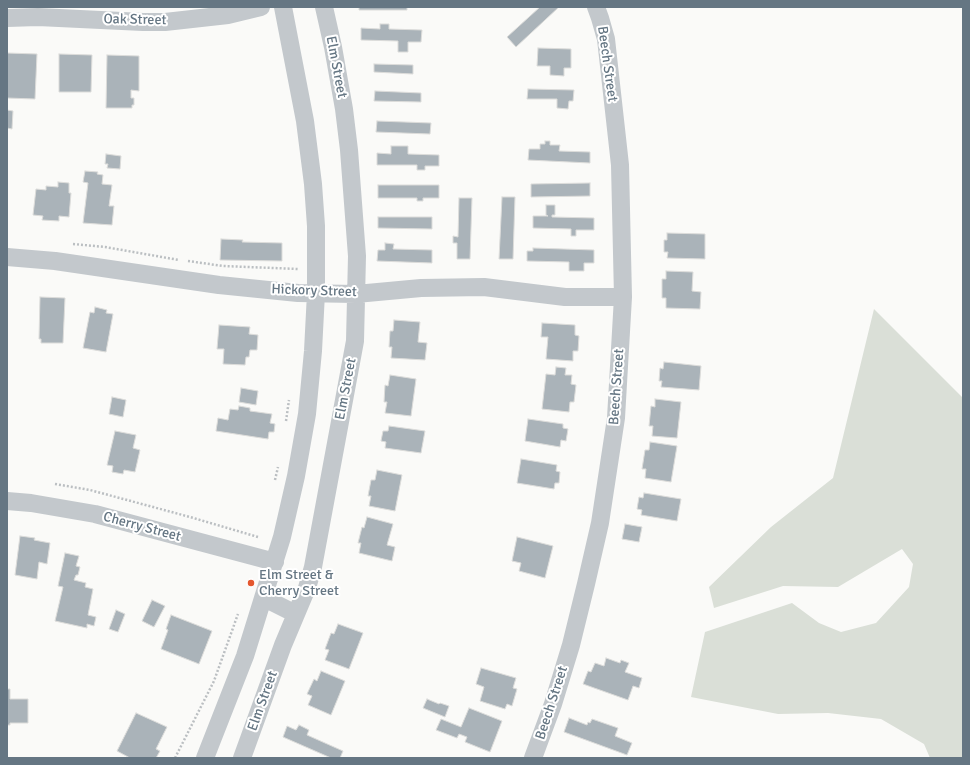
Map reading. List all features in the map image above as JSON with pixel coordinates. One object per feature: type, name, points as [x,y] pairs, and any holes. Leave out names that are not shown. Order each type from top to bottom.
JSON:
[{"type":"street","name":"Oak Street","points":[[7,18],[38,17],[165,22],[228,15],[261,7]]},
{"type":"street","points":[[205,758],[245,656],[275,562],[296,476],[307,414],[313,351],[316,293],[316,226],[313,184],[305,121],[283,7]]},
{"type":"street","name":"Elm Street","points":[[242,758],[283,645],[307,588],[313,567],[352,361],[356,323],[357,256],[349,150],[335,54],[324,7]]},
{"type":"street","name":"Beech Street","points":[[533,758],[553,704],[571,645],[600,523],[616,418],[623,297],[620,166],[606,39],[596,7]]},
{"type":"street","name":"Hickory Street","points":[[7,257],[55,261],[226,285],[298,293],[356,294],[421,288],[484,287],[565,296],[623,297]]},
{"type":"street","name":"Cherry Street","points":[[7,501],[31,503],[95,514],[275,562]]},
{"type":"street","points":[[264,598],[296,614]]},
{"type":"path","points":[[67,244],[105,247],[223,266],[298,270],[298,262]]},
{"type":"path","points":[[286,423],[290,394]]},
{"type":"path","points":[[275,482],[280,459]]},
{"type":"path","points":[[55,484],[90,490],[190,517],[262,539],[257,557]]},
{"type":"path","points":[[175,758],[214,681],[240,608]]},
{"type":"shaded area","points":[[874,309],[963,398],[963,758],[930,758],[924,744],[881,719],[828,713],[778,714],[691,697],[705,632],[792,603],[819,623],[841,632],[876,623],[909,587],[913,564],[902,549],[838,587],[783,586],[714,608],[709,587],[771,527],[833,478]]},
{"type":"building","points":[[359,7],[407,7],[407,10],[359,10]]},
{"type":"building","points":[[540,7],[559,7],[516,47],[507,37]]},
{"type":"building","points":[[380,24],[389,24],[389,29],[422,30],[421,42],[408,42],[408,52],[398,52],[398,41],[361,40],[361,28],[380,29]]},
{"type":"building","points":[[538,48],[571,49],[571,68],[564,68],[564,76],[550,75],[550,66],[537,66]]},
{"type":"building","points":[[7,53],[37,54],[35,99],[7,98]]},
{"type":"building","points":[[59,54],[92,55],[91,92],[59,92]]},
{"type":"building","points":[[107,55],[139,56],[139,91],[131,90],[131,98],[134,98],[134,105],[132,105],[132,108],[106,108]]},
{"type":"building","points":[[374,64],[413,65],[413,74],[374,72]]},
{"type":"building","points":[[528,89],[574,90],[573,101],[569,101],[568,109],[557,108],[557,99],[527,99]]},
{"type":"building","points":[[375,91],[421,93],[421,102],[374,101]]},
{"type":"building","points":[[7,110],[13,111],[12,129],[7,128]]},
{"type":"building","points":[[377,121],[431,123],[430,134],[376,132]]},
{"type":"building","points":[[545,141],[550,141],[550,145],[560,145],[559,151],[590,152],[590,163],[528,160],[529,149],[540,149],[540,144],[545,144]]},
{"type":"building","points":[[391,146],[408,146],[408,154],[439,155],[439,166],[425,166],[425,170],[417,170],[417,165],[377,165],[377,153],[391,154]]},
{"type":"building","points":[[106,154],[121,156],[120,169],[107,168],[108,164],[105,164]]},
{"type":"building","points":[[85,171],[98,172],[97,174],[103,175],[102,184],[112,185],[109,206],[114,206],[112,225],[83,223],[88,183],[83,182]]},
{"type":"building","points":[[58,182],[69,183],[69,193],[71,193],[69,217],[59,216],[59,221],[42,220],[43,216],[33,215],[36,189],[46,190],[46,186],[58,187]]},
{"type":"building","points":[[590,183],[590,196],[531,197],[531,184]]},
{"type":"building","points":[[378,185],[439,185],[439,198],[423,198],[423,201],[417,201],[417,198],[378,198]]},
{"type":"building","points":[[502,197],[515,197],[513,259],[499,259]]},
{"type":"building","points":[[459,198],[472,198],[470,259],[457,259],[457,243],[453,243],[453,236],[458,237]]},
{"type":"building","points":[[546,205],[555,205],[555,215],[552,215],[552,217],[594,218],[594,230],[576,230],[576,236],[571,236],[571,229],[533,228],[533,216],[548,216],[546,215]]},
{"type":"building","points":[[378,217],[432,217],[432,229],[378,228]]},
{"type":"building","points":[[667,233],[705,234],[705,259],[667,258],[668,252],[664,252],[664,240],[667,240]]},
{"type":"building","points":[[221,239],[243,240],[242,242],[282,243],[282,261],[220,260]]},
{"type":"building","points":[[385,243],[394,244],[393,249],[432,250],[432,263],[377,261],[378,250],[385,250]]},
{"type":"building","points":[[533,248],[594,250],[594,263],[584,263],[584,271],[569,271],[569,262],[527,261],[527,251],[533,251]]},
{"type":"building","points":[[666,271],[693,272],[692,291],[701,292],[700,309],[666,308],[666,298],[662,298],[662,279],[666,279]]},
{"type":"building","points":[[40,297],[65,298],[63,343],[41,343],[41,339],[39,339]]},
{"type":"building","points":[[95,307],[107,310],[106,313],[113,314],[106,352],[83,348],[90,312],[94,313]]},
{"type":"building","points":[[394,320],[420,322],[418,342],[427,343],[425,360],[391,358],[392,347],[389,347],[390,331],[393,331]]},
{"type":"building","points":[[542,323],[575,325],[575,335],[579,336],[578,351],[573,351],[573,361],[546,359],[548,337],[541,337]]},
{"type":"building","points":[[219,325],[250,327],[249,334],[258,335],[257,350],[250,350],[249,357],[246,357],[245,365],[223,364],[224,349],[217,349]]},
{"type":"building","points":[[664,362],[701,366],[699,390],[661,387],[662,381],[659,381],[660,368],[663,369]]},
{"type":"building","points":[[556,367],[566,368],[565,375],[572,375],[571,384],[576,385],[574,402],[570,402],[569,412],[542,409],[546,374],[555,375]]},
{"type":"building","points":[[390,375],[416,379],[411,416],[385,413],[387,402],[384,402],[385,385],[388,386]]},
{"type":"building","points":[[241,388],[258,391],[256,405],[239,402]]},
{"type":"building","points":[[112,397],[126,400],[123,417],[109,414]]},
{"type":"building","points":[[655,399],[681,402],[677,438],[652,436],[653,426],[649,426],[651,406],[655,407]]},
{"type":"building","points":[[239,406],[250,408],[250,411],[272,414],[270,423],[275,424],[274,432],[269,432],[268,439],[216,431],[218,418],[228,420],[230,409],[238,410]]},
{"type":"building","points":[[528,419],[563,424],[563,428],[568,429],[566,441],[561,440],[560,447],[525,441]]},
{"type":"building","points":[[389,426],[425,431],[421,453],[385,448],[386,442],[381,441],[383,431],[388,431]]},
{"type":"building","points":[[115,431],[136,435],[133,448],[140,450],[135,472],[124,470],[123,474],[112,472],[113,466],[107,465]]},
{"type":"building","points":[[650,442],[677,446],[671,482],[645,478],[646,469],[642,469],[645,450],[649,450]]},
{"type":"building","points":[[521,459],[557,465],[556,471],[560,472],[559,483],[555,483],[554,489],[517,483]]},
{"type":"building","points":[[377,470],[402,475],[395,511],[369,506],[371,496],[368,496],[371,480],[375,480]]},
{"type":"building","points":[[644,493],[681,499],[677,521],[641,515],[642,510],[637,509],[639,497],[643,498]]},
{"type":"building","points":[[367,517],[393,524],[387,545],[395,547],[392,561],[359,553],[361,543],[358,543],[362,527],[364,528]]},
{"type":"building","points":[[625,524],[642,527],[639,542],[622,539]]},
{"type":"building","points":[[20,536],[35,538],[34,540],[50,543],[47,564],[39,562],[37,579],[15,575]]},
{"type":"building","points":[[517,537],[553,546],[545,578],[519,571],[521,563],[512,561]]},
{"type":"building","points":[[65,553],[79,556],[76,566],[80,567],[78,575],[76,575],[74,580],[86,583],[85,587],[93,589],[88,615],[96,617],[94,626],[87,624],[87,628],[55,621],[63,587],[58,586]]},
{"type":"building","points":[[152,600],[165,606],[154,627],[142,621]]},
{"type":"building","points":[[116,610],[125,614],[118,632],[109,629]]},
{"type":"building","points":[[171,615],[212,631],[199,664],[161,649],[168,630],[166,629]]},
{"type":"building","points":[[338,624],[363,633],[349,669],[325,660],[329,650],[325,649],[331,633],[334,634]]},
{"type":"building","points":[[606,658],[620,663],[621,660],[629,663],[625,672],[642,678],[639,688],[633,686],[628,700],[583,684],[588,671],[591,672],[595,663],[604,666]]},
{"type":"building","points":[[481,668],[516,678],[513,688],[517,689],[512,706],[507,704],[505,709],[480,701],[484,687],[476,684]]},
{"type":"building","points":[[321,671],[345,681],[331,715],[308,705],[312,696],[307,694],[314,679],[317,681]]},
{"type":"building","points":[[7,689],[10,689],[10,699],[28,699],[28,723],[10,723],[10,725],[7,725]]},
{"type":"building","points":[[427,699],[449,706],[445,717],[423,708]]},
{"type":"building","points":[[469,708],[502,721],[490,752],[465,742],[467,737],[459,734],[457,738],[436,730],[441,719],[461,727]]},
{"type":"building","points":[[136,713],[167,727],[156,749],[160,751],[156,758],[130,758],[117,751]]},
{"type":"building","points":[[569,718],[587,725],[592,719],[618,728],[615,736],[632,743],[627,755],[564,732]]},
{"type":"building","points":[[299,725],[309,730],[307,735],[343,751],[340,758],[331,758],[283,737],[287,726],[296,730]]},
{"type":"place","name":"Elm Street & Cherry Street","points":[[251,583]]}]
